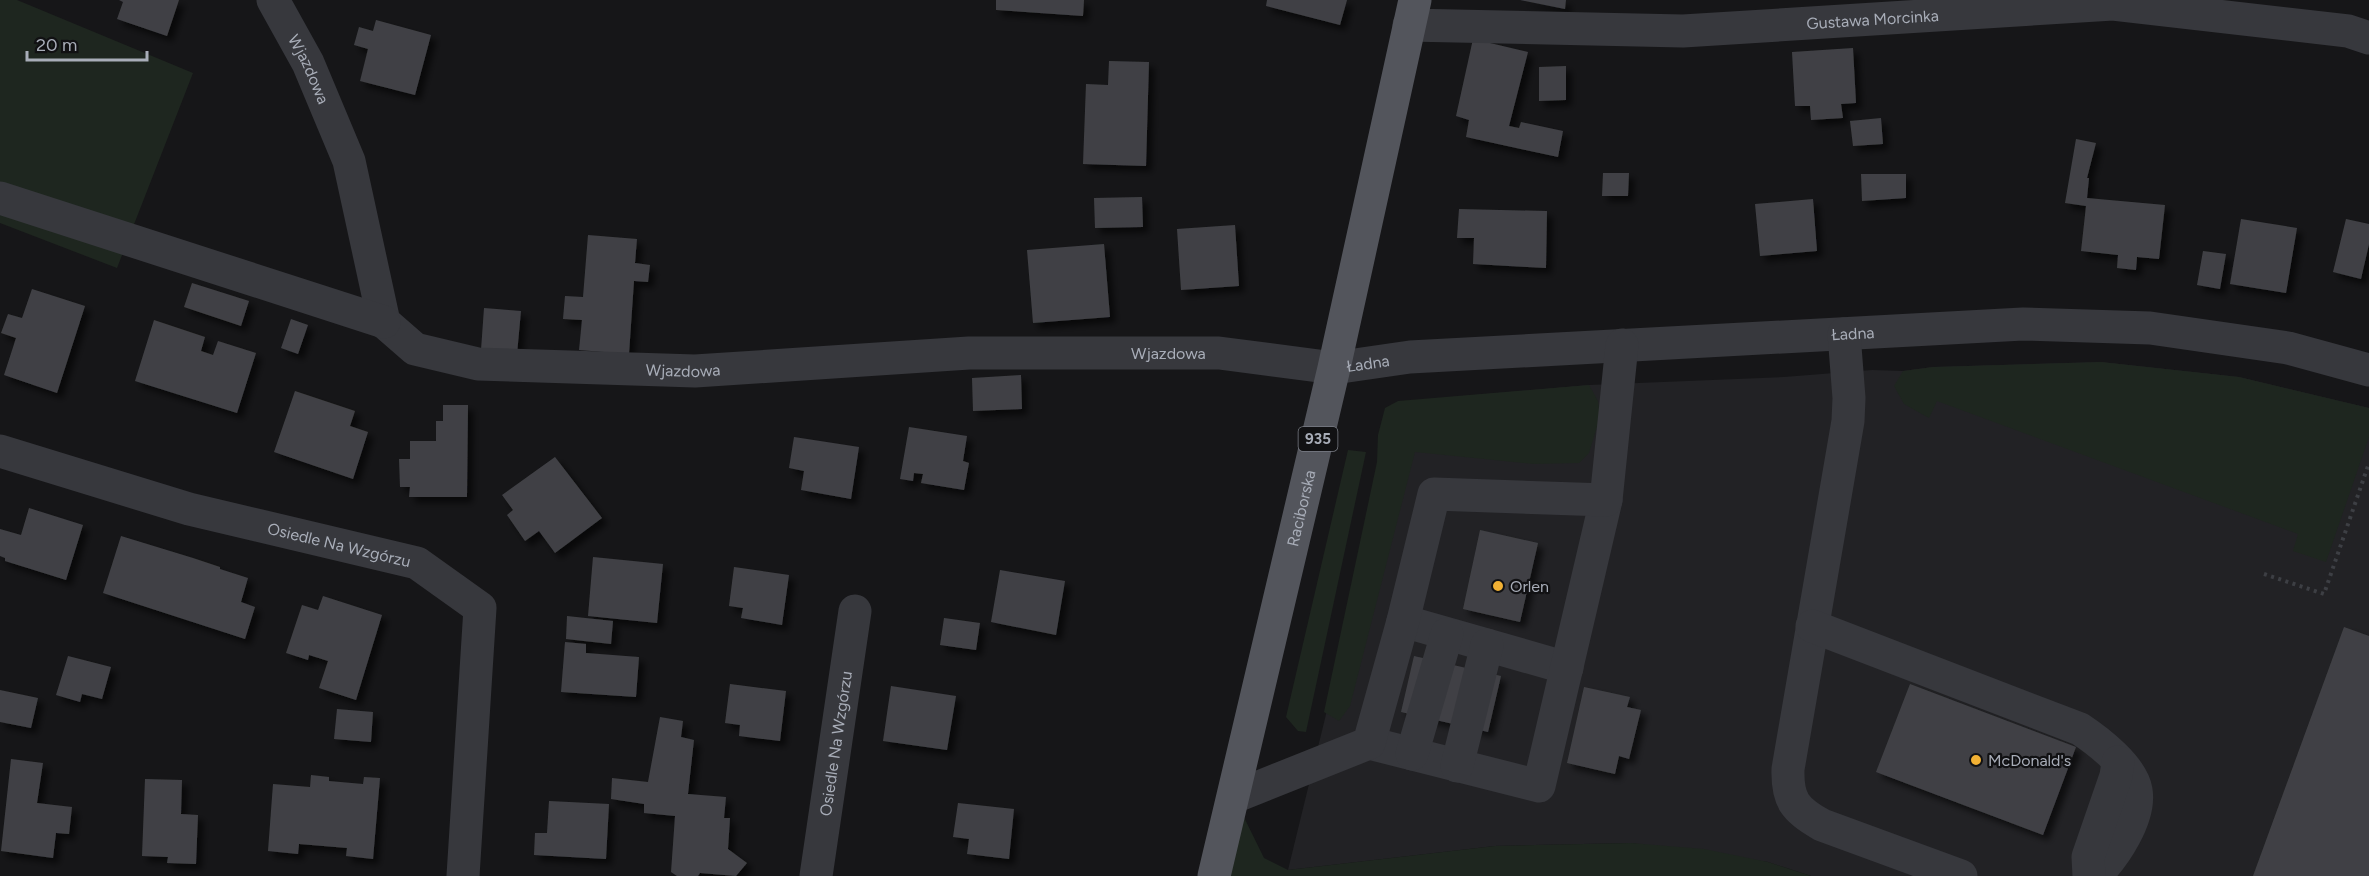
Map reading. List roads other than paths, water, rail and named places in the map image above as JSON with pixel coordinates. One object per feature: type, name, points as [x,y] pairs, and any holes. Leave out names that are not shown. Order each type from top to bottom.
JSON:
[{"type":"main road","name":"Raciborska","points":[[1214,876],[1334,368],[1412,12]]},
{"type":"street","name":"Wjazdowa","points":[[273,0],[308,63],[349,161],[384,322],[415,349],[478,364],[695,371],[969,353],[1219,353],[1334,368]]},
{"type":"street","name":"Gustawa Morcinka","points":[[1412,12],[1683,31],[2113,4],[2348,31],[2369,38]]},
{"type":"street","points":[[0,198],[384,322]]},
{"type":"street","name":"Ładna","points":[[1334,368],[1410,357],[2023,324],[2150,328],[2288,348],[2369,370]]},
{"type":"street","points":[[1844,334],[1849,398],[1848,421],[1788,769],[1787,786],[1793,803],[1804,815],[1822,825],[1961,876]]},
{"type":"street","points":[[1234,797],[1369,743],[1539,786],[1606,500],[1622,345]]},
{"type":"street","name":"Osiedle Na Wzgórzu","points":[[0,451],[189,509],[417,563],[480,608],[463,876]]},
{"type":"street","points":[[1369,743],[1403,621],[1434,494],[1606,500]]},
{"type":"street","name":"Osiedle Na Wzgórzu","points":[[816,876],[855,611]]},
{"type":"street","points":[[1403,621],[1567,668]]},
{"type":"street","points":[[1812,626],[2080,729],[2094,738],[2118,762],[2136,788],[2137,799],[2123,840],[2109,861],[2095,876]]},
{"type":"street","points":[[1412,754],[1447,634]]},
{"type":"street","points":[[1457,766],[1487,645]]},
{"type":"street","points":[[2089,876],[2088,857],[2116,776],[2118,762]]},
{"type":"place","name":"Orlen","points":[[1498,586]]},
{"type":"place","name":"McDonald's","points":[[1976,760]]}]
